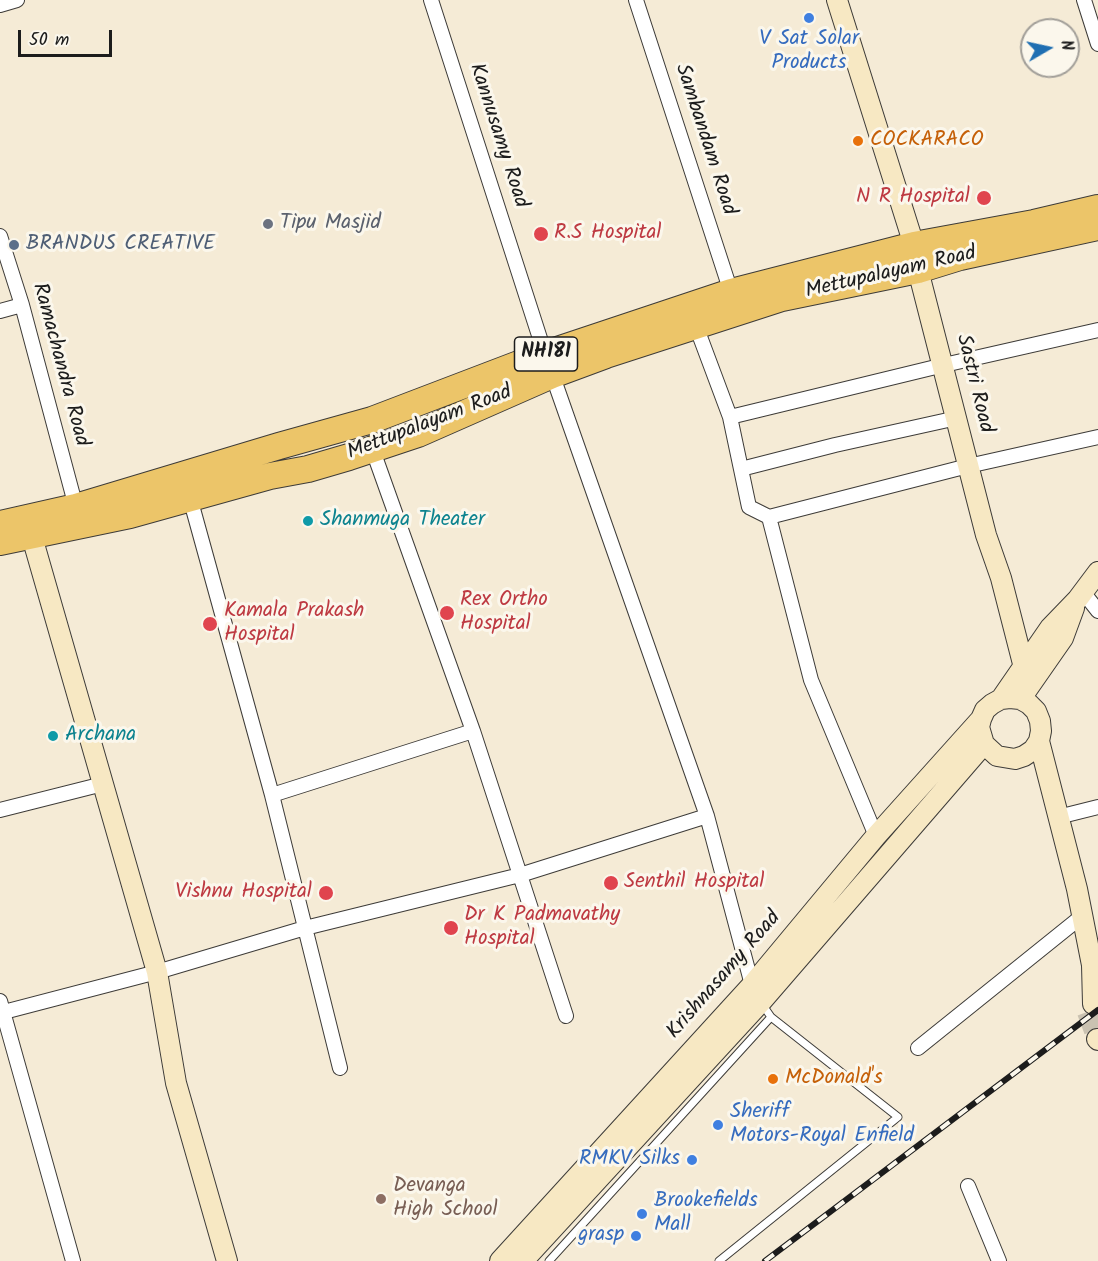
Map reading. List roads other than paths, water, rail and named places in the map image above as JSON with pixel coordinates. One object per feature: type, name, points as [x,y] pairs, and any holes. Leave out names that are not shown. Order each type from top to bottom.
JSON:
[{"type":"highway","name":"Mettupalayam Road","points":[[0,524],[29,526],[130,515],[270,476],[308,469],[418,434],[549,365],[731,292],[914,245],[1034,223],[1098,208]]},
{"type":"highway","name":"Mettupalayam Road","points":[[0,542],[29,526],[76,507],[549,365],[696,326],[782,298],[918,270],[960,257],[1098,227]]},
{"type":"main road","name":"Sastri Road","points":[[837,0],[914,245],[918,270],[986,535],[988,561],[1017,686]]},
{"type":"main road","points":[[29,526],[157,972],[176,1083],[227,1261]]},
{"type":"main road","points":[[1017,686],[1036,711],[1041,731],[1039,741],[1033,750],[1015,759],[997,756],[984,744],[980,728],[981,719],[985,710],[1017,686],[1063,638],[1080,596],[1098,572]]},
{"type":"main road","name":"Krishnasamy Road","points":[[500,1261],[761,1001],[876,836],[981,719]]},
{"type":"main road","points":[[1015,759],[1030,771],[1041,786],[1071,890],[1083,964],[1084,1002],[1090,1008],[1092,965],[1077,889],[1039,741]]},
{"type":"main road","points":[[523,1261],[761,1001],[984,744]]},
{"type":"street","points":[[0,5],[17,0]]},
{"type":"street","name":"Kannusamy Road","points":[[431,0],[549,365],[707,816],[761,1001]]},
{"type":"street","name":"Sambandam Road","points":[[636,0],[731,292]]},
{"type":"street","points":[[1084,0],[1098,44]]},
{"type":"street","name":"Ramachandra Road","points":[[0,236],[22,305],[76,507]]},
{"type":"street","points":[[0,311],[22,305]]},
{"type":"street","points":[[696,326],[730,417],[749,507],[768,517],[968,466],[1098,437]]},
{"type":"street","points":[[730,417],[1098,330]]},
{"type":"street","points":[[741,469],[957,418]]},
{"type":"street","points":[[372,448],[473,731],[566,1016]]},
{"type":"street","points":[[190,498],[272,795],[340,1068]]},
{"type":"street","points":[[768,517],[811,680],[876,836]]},
{"type":"street","points":[[1080,596],[1098,611]]},
{"type":"street","points":[[272,795],[473,731]]},
{"type":"street","points":[[0,810],[103,784]]},
{"type":"street","points":[[1058,817],[1098,807]]},
{"type":"street","points":[[73,1261],[1,1009],[157,972],[305,928],[520,875],[707,816]]},
{"type":"street","points":[[918,1048],[1076,921]]},
{"type":"street","points":[[968,1186],[999,1261]]},
{"type":"lane","points":[[549,1261],[761,1001],[898,1117],[719,1261]]},
{"type":"tunnel","points":[[1087,1012],[1097,1039]]},
{"type":"railway","points":[[765,1261],[1098,1010]]},
{"type":"place","name":"V Sat Solar Products","points":[[809,18]]},
{"type":"place","name":"COCKARACO","points":[[858,141]]},
{"type":"place","name":"N R Hospital","points":[[984,198]]},
{"type":"place","name":"Tipu Masjid","points":[[268,224]]},
{"type":"place","name":"R.S Hospital","points":[[541,234]]},
{"type":"place","name":"BRANDUS CREATIVE","points":[[14,245]]},
{"type":"place","name":"Shanmuga Theater","points":[[308,521]]},
{"type":"place","name":"Rex Ortho Hospital","points":[[447,613]]},
{"type":"place","name":"Kamala Prakash Hospital","points":[[210,624]]},
{"type":"place","name":"Archana","points":[[53,736]]},
{"type":"place","name":"Senthil Hospital","points":[[611,883]]},
{"type":"place","name":"Vishnu Hospital","points":[[326,893]]},
{"type":"place","name":"Dr K Padmavathy Hospital","points":[[451,928]]},
{"type":"place","name":"McDonald's","points":[[773,1079]]},
{"type":"place","name":"Sheriff Motors-Royal Enfield","points":[[718,1125]]},
{"type":"place","name":"RMKV Silks","points":[[692,1160]]},
{"type":"place","name":"Devanga High School","points":[[381,1199]]},
{"type":"place","name":"Brookefields Mall","points":[[642,1214]]},
{"type":"place","name":"grasp","points":[[636,1236]]}]
